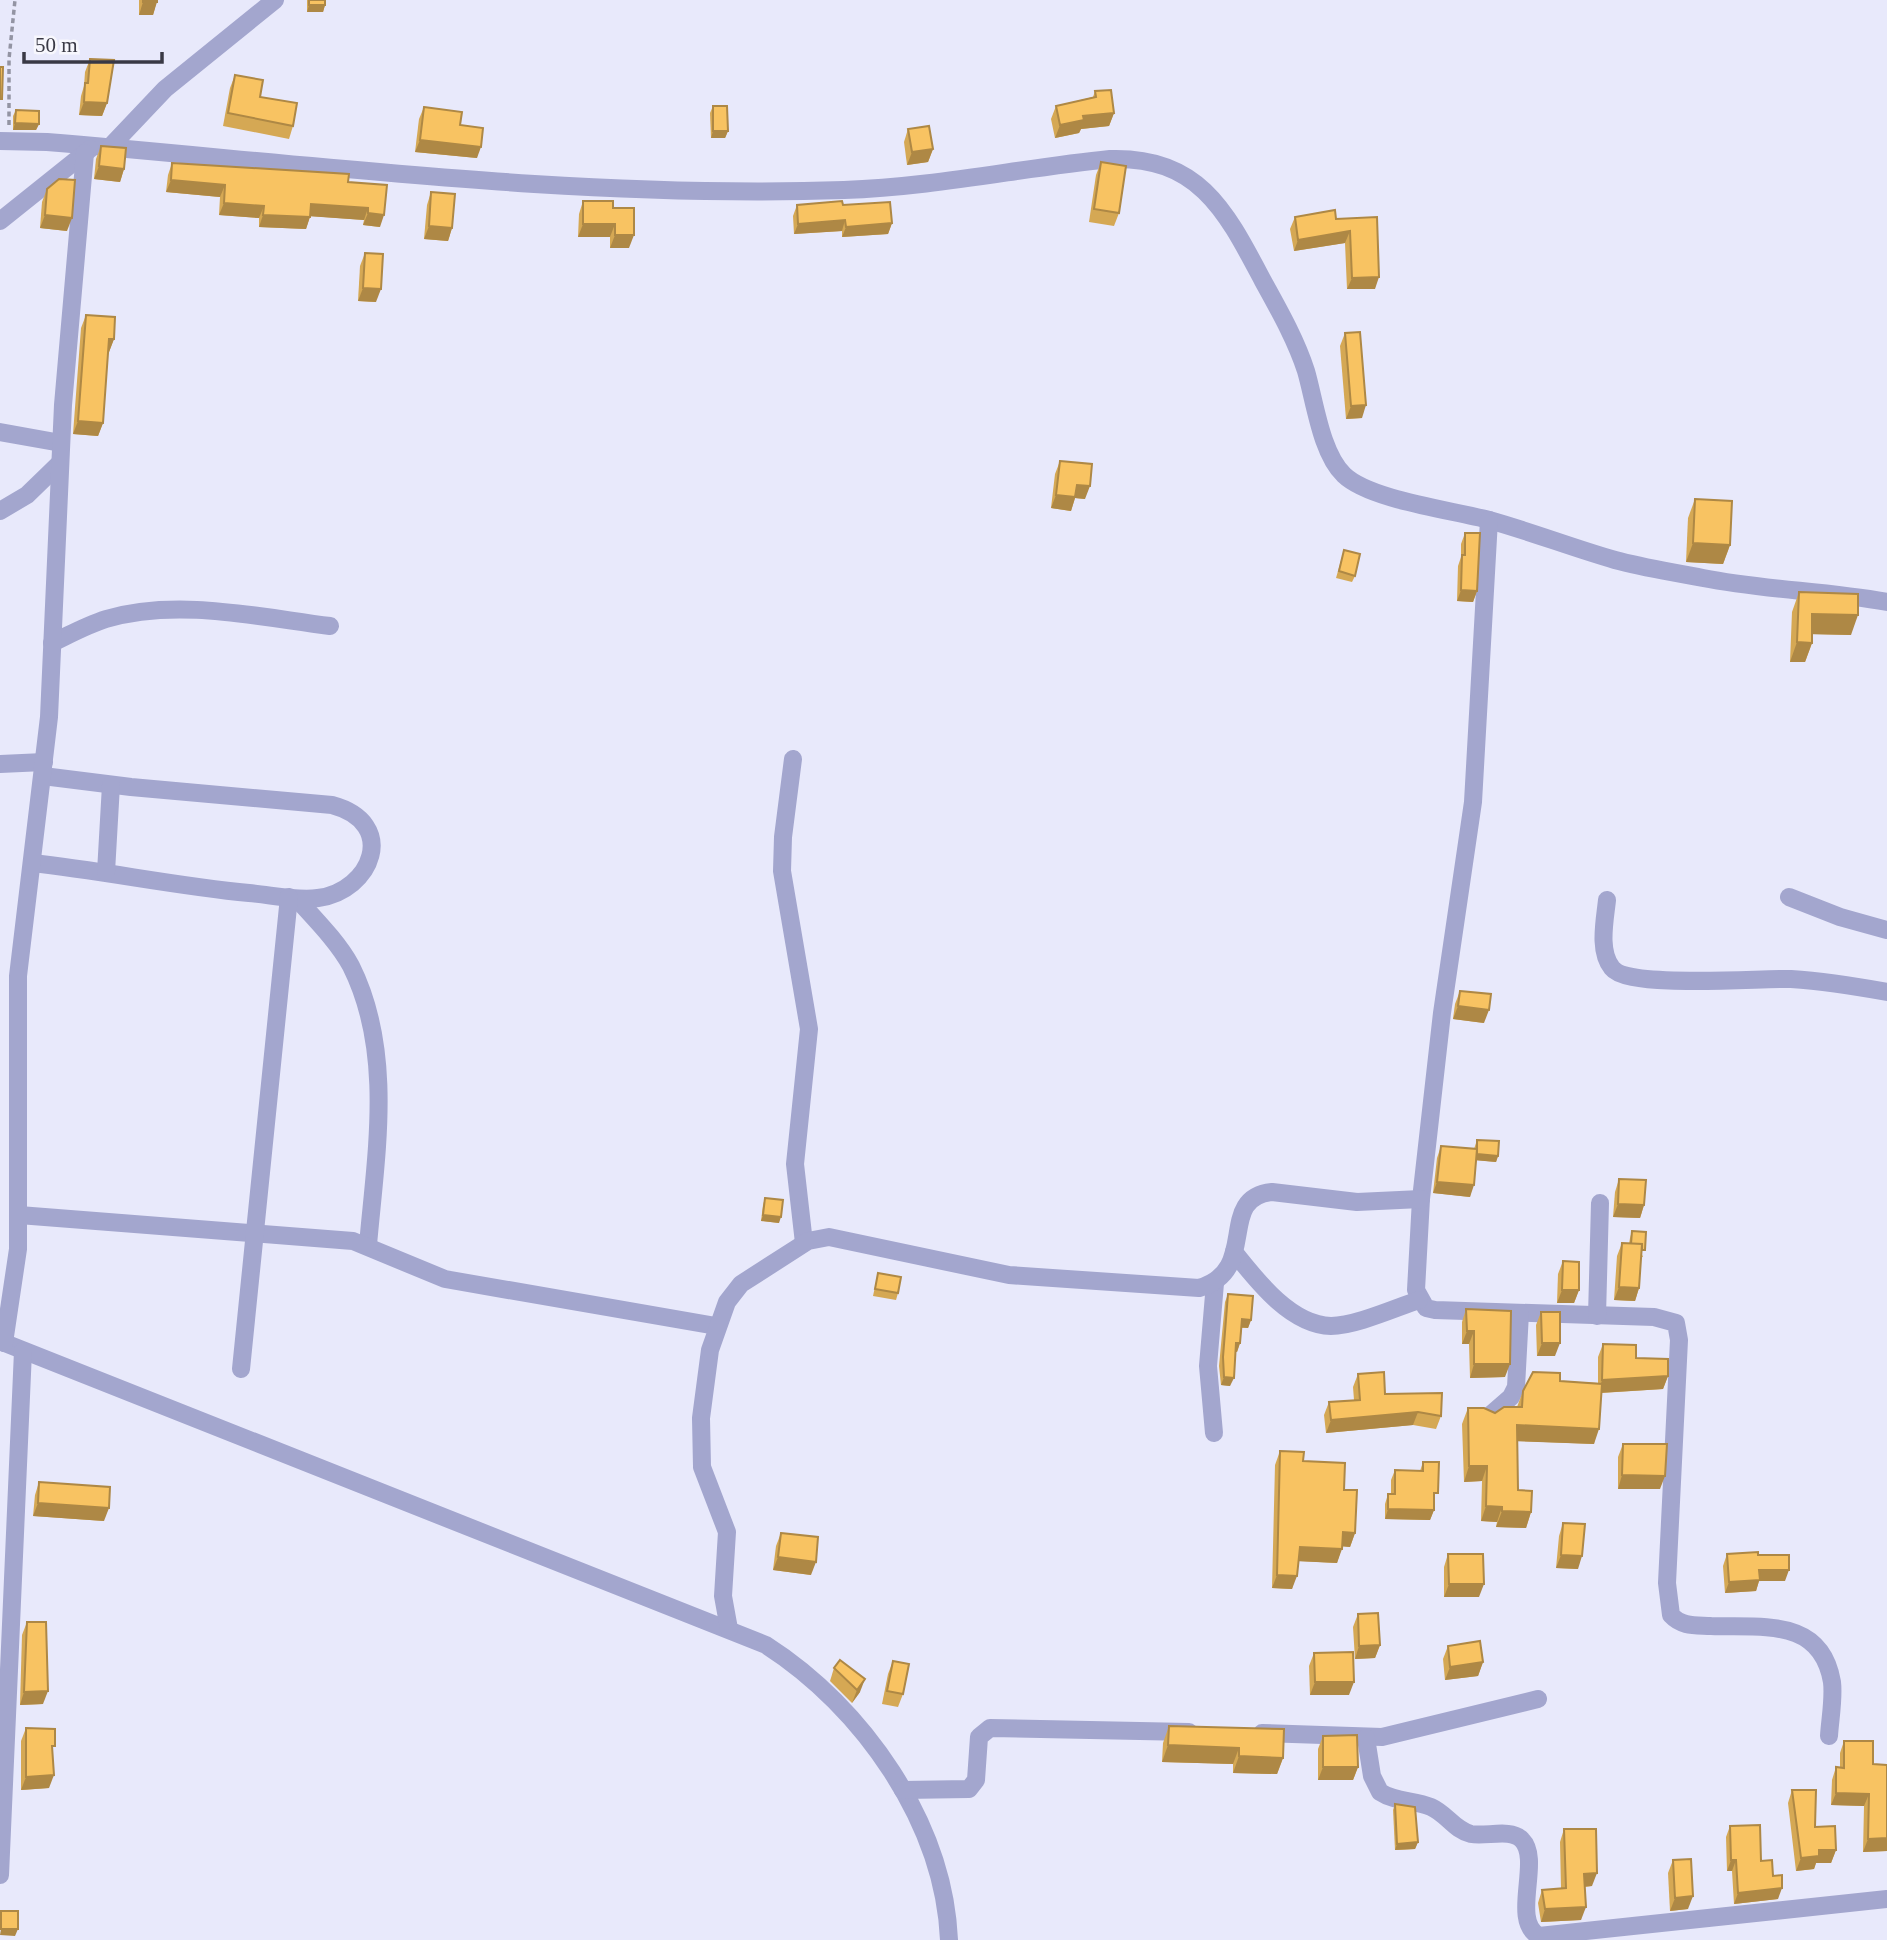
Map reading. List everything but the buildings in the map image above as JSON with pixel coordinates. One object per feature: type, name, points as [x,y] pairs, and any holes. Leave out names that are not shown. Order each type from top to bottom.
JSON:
[{"type":"street","points":[[0,221],[96,149],[275,0]]},
{"type":"street","points":[[4,141],[575,186],[792,191],[890,189],[1110,159],[1138,158],[1185,175],[1231,220],[1285,322],[1304,366],[1326,445],[1335,464],[1346,477],[1400,499],[1489,520],[1617,560],[1748,586],[1887,602]]},
{"type":"street","points":[[96,149],[61,443],[44,769],[18,976],[19,1215],[14,1292],[2,1342],[729,1629],[782,1656],[824,1691],[848,1717],[903,1790],[928,1840],[942,1881],[949,1940]]},
{"type":"street","points":[[0,432],[61,443]]},
{"type":"street","points":[[0,511],[27,495],[60,463]]},
{"type":"street","points":[[1489,520],[1473,802],[1442,1013],[1421,1199],[1416,1275],[1419,1300],[1426,1308],[1435,1310],[1666,1319],[1676,1324],[1679,1330],[1667,1583],[1671,1615],[1686,1625],[1767,1628],[1792,1631],[1810,1639],[1823,1654],[1832,1684],[1829,1736]]},
{"type":"street","points":[[52,643],[106,619],[168,611],[236,614],[330,626]]},
{"type":"street","points":[[793,759],[783,837],[782,872],[809,1029],[795,1164],[804,1243]]},
{"type":"street","points":[[0,764],[44,769],[111,785],[332,805],[360,816],[371,836],[372,851],[363,872],[346,889],[332,896],[293,898],[207,889],[32,863]]},
{"type":"street","points":[[106,872],[111,785]]},
{"type":"street","points":[[1789,897],[1840,917],[1887,930]]},
{"type":"street","points":[[241,1369],[293,898]]},
{"type":"street","points":[[293,898],[350,964],[365,1001],[377,1063],[380,1108],[368,1245]]},
{"type":"street","points":[[1607,900],[1606,956],[1610,966],[1627,977],[1683,981],[1794,979],[1887,992]]},
{"type":"street","points":[[729,1629],[723,1589],[727,1531],[708,1487],[701,1451],[701,1418],[710,1350],[716,1326],[727,1302],[741,1284],[804,1243],[816,1237],[829,1237],[1009,1275],[1184,1288],[1215,1283],[1225,1275],[1234,1252],[1244,1207],[1259,1193],[1272,1192],[1357,1202],[1421,1199]]},
{"type":"street","points":[[1597,1316],[1601,1203]]},
{"type":"street","points":[[19,1215],[353,1241],[445,1279],[716,1326]]},
{"type":"street","points":[[1234,1252],[1256,1280],[1283,1304],[1317,1324],[1339,1325],[1419,1300]]},
{"type":"street","points":[[1214,1433],[1208,1366],[1215,1283]]},
{"type":"street","points":[[1488,1417],[1511,1397],[1516,1387],[1520,1313]]},
{"type":"street","points":[[0,1875],[23,1351]]},
{"type":"street","points":[[1243,1733],[1366,1738],[1409,1732],[1538,1699]]},
{"type":"street","points":[[903,1790],[969,1789],[976,1780],[979,1737],[990,1728],[1202,1732]]},
{"type":"street","points":[[1366,1738],[1372,1776],[1380,1793],[1431,1807],[1442,1813],[1461,1831],[1477,1835],[1515,1834],[1521,1838],[1528,1852],[1527,1917],[1530,1928],[1539,1936],[1887,1899]]},
{"type":"path","points":[[4,141],[15,0]]}]
